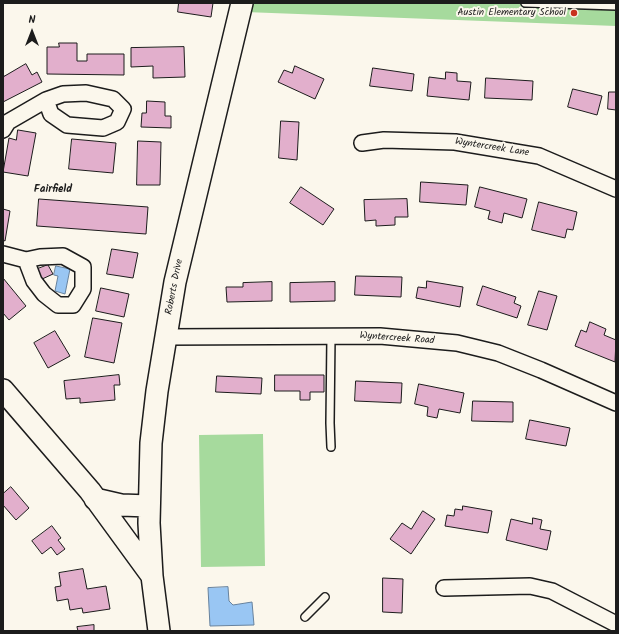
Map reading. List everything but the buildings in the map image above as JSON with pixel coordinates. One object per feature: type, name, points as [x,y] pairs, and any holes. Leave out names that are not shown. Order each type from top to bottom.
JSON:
[{"type":"street","name":"Roberts Drive","points":[[159,631],[152,576],[149,506],[151,443],[157,391],[175,282],[242,3]]},
{"type":"street","points":[[3,130],[8,122],[46,100]]},
{"type":"street","name":"Wyntercreek Lane","points":[[362,143],[384,140],[455,142],[539,156],[616,189]]},
{"type":"street","points":[[3,254],[26,260]]},
{"type":"street","name":"Wyntercreek Road","points":[[166,336],[380,336],[457,343],[498,353],[616,403]]},
{"type":"street","points":[[3,390],[95,499],[152,576]]},
{"type":"street","points":[[95,499],[121,505],[149,506]]},
{"type":"street","points":[[444,588],[530,586],[552,591],[616,624]]},
{"type":"lane","points":[[525,3],[616,6]]},
{"type":"lane","points":[[331,336],[331,448]]},
{"type":"lane","points":[[305,616],[325,597]]},
{"type":"green space","points":[[247,3],[616,3],[616,26],[245,12]]},
{"type":"green space","points":[[263,434],[265,566],[201,567],[199,435]]},
{"type":"water","points":[[56,266],[70,269],[65,294],[55,291],[58,276],[54,275]]},
{"type":"water","points":[[228,587],[229,601],[233,605],[252,602],[254,625],[210,626],[208,588]]},
{"type":"place","name":"Austin Elementary School","points":[[574,13]]},
{"type":"district","name":"Fairfield","points":[[53,190]]}]
